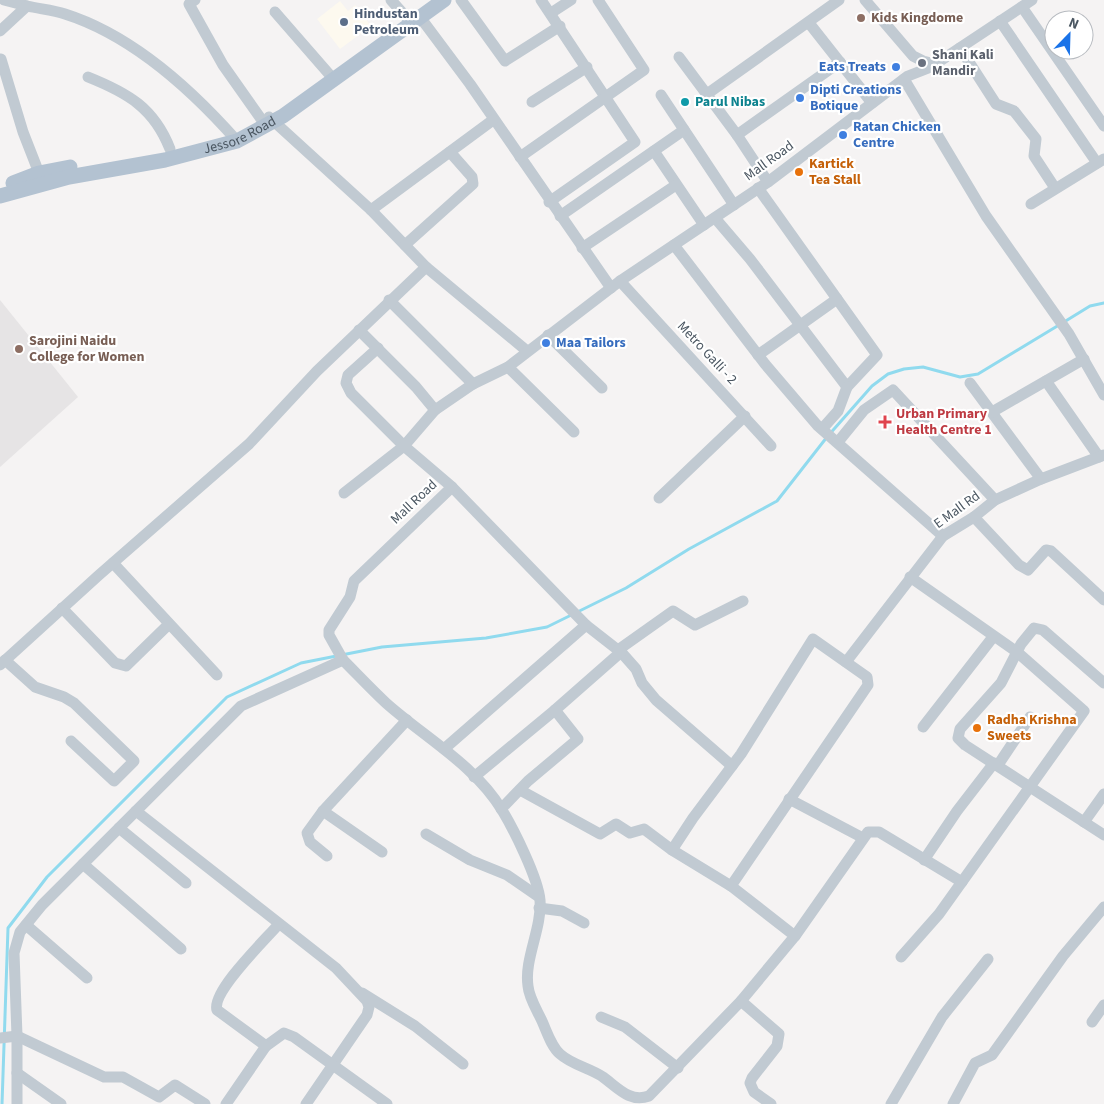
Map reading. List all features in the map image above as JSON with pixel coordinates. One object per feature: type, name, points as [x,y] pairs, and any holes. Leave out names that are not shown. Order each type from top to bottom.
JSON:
[{"type":"main road","name":"Jessore Road","points":[[0,196],[68,177],[165,160],[235,139],[268,121],[414,18],[432,0]]},
{"type":"main road","name":"Jessore Road","points":[[268,121],[329,74],[444,0]]},
{"type":"main road","name":"Jessore Road","points":[[0,188],[39,173],[235,139]]},
{"type":"street","points":[[4,0],[64,13],[109,33],[145,54],[235,139]]},
{"type":"street","points":[[391,0],[414,18],[493,120],[611,288]]},
{"type":"street","points":[[461,0],[505,62],[560,26]]},
{"type":"street","points":[[542,0],[635,142],[549,202]]},
{"type":"street","points":[[551,14],[571,0]]},
{"type":"street","points":[[520,157],[644,70],[598,0]]},
{"type":"street","points":[[707,94],[839,0]]},
{"type":"street","points":[[865,0],[914,56],[923,62],[935,64]]},
{"type":"street","points":[[190,1],[223,65],[268,121],[371,210],[426,267],[527,351]]},
{"type":"street","points":[[1027,3],[1104,126]]},
{"type":"street","name":"Mall Road","points":[[341,659],[329,635],[330,625],[345,606],[354,581],[452,487],[404,446],[435,410],[473,384],[508,366],[620,281],[763,185],[906,77],[935,64],[1027,3]]},
{"type":"street","points":[[0,31],[27,6]]},
{"type":"street","points":[[275,12],[329,74]]},
{"type":"street","points":[[1000,21],[1100,161],[1031,204]]},
{"type":"street","points":[[809,23],[872,103]]},
{"type":"street","points":[[960,48],[996,104],[1014,110],[1036,139],[1034,156],[1055,188]]},
{"type":"street","points":[[914,56],[914,62],[906,77],[986,216],[1054,311],[1104,395]]},
{"type":"street","points":[[679,58],[736,135],[763,185],[837,299],[877,355],[847,387],[838,411],[819,427]]},
{"type":"street","points":[[1,59],[22,132],[39,173]]},
{"type":"street","points":[[736,135],[840,62]]},
{"type":"street","points":[[532,102],[587,67]]},
{"type":"street","points":[[88,77],[113,87],[135,100],[159,124],[170,149]]},
{"type":"street","points":[[661,95],[734,205]]},
{"type":"street","points":[[371,210],[493,120]]},
{"type":"street","points":[[560,216],[684,130]]},
{"type":"street","points":[[654,151],[704,225]]},
{"type":"street","points":[[405,245],[473,184],[472,177],[450,152]]},
{"type":"street","points":[[582,248],[676,185]]},
{"type":"street","points":[[715,218],[750,259],[847,387]]},
{"type":"street","points":[[674,245],[758,355],[819,427],[944,536]]},
{"type":"street","points":[[71,741],[114,781],[134,761],[74,703],[64,697],[35,688],[3,663],[44,623],[249,444],[389,300],[426,267]]},
{"type":"street","name":"Metro Galli - 2","points":[[620,281],[771,446]]},
{"type":"street","points":[[758,355],[798,324],[837,299]]},
{"type":"street","points":[[389,300],[473,384]]},
{"type":"street","points":[[359,330],[435,410]]},
{"type":"street","points":[[548,335],[602,388]]},
{"type":"street","points":[[344,493],[404,446],[351,392],[346,383],[348,375],[378,348]]},
{"type":"street","points":[[992,412],[1084,359]]},
{"type":"street","points":[[508,366],[574,432]]},
{"type":"street","points":[[1046,381],[1102,456]]},
{"type":"street","points":[[970,383],[1041,479]]},
{"type":"street","points":[[838,442],[864,410],[893,390],[995,500]]},
{"type":"street","points":[[659,498],[744,416]]},
{"type":"street","name":"E Mall Rd","points":[[846,662],[910,577],[944,536],[974,517],[995,500],[1041,479],[1102,456]]},
{"type":"street","points":[[452,487],[582,622],[620,651],[636,669],[642,683],[656,700],[732,766]]},
{"type":"street","points":[[974,517],[1019,565],[1028,570],[1046,550],[1051,551],[1104,600]]},
{"type":"street","points":[[113,562],[168,625],[217,676]]},
{"type":"street","points":[[901,957],[939,914],[1084,711],[1017,652],[910,577]]},
{"type":"street","points":[[474,777],[555,710],[620,651],[673,611],[695,625],[743,601]]},
{"type":"street","points":[[62,608],[116,664],[123,666],[126,666],[140,654],[168,625]]},
{"type":"street","points":[[444,749],[582,622]]},
{"type":"street","points":[[1104,683],[1038,628],[1034,628],[1017,652],[1001,683],[960,729],[958,738],[1104,836]]},
{"type":"street","points":[[922,727],[993,637]]},
{"type":"street","points":[[672,850],[693,818],[732,766],[813,639],[868,677],[868,685],[731,886]]},
{"type":"street","points":[[17,1104],[17,1073],[9,1037],[14,953],[20,932],[42,905],[82,864],[241,706],[341,659],[386,703],[444,749],[484,786],[501,809],[516,836],[535,881],[539,902],[528,976],[529,992],[534,1004],[560,1054],[599,1074],[632,1101],[649,1096],[741,1001],[795,936],[868,832],[879,832],[962,882]]},
{"type":"street","points":[[501,809],[578,739],[555,710]]},
{"type":"street","points":[[924,860],[957,811],[996,764],[1030,718]]},
{"type":"street","points":[[327,856],[310,842],[307,833],[323,811],[407,720]]},
{"type":"street","points":[[520,790],[600,834],[616,824],[630,833],[644,829],[672,850],[731,886],[795,936]]},
{"type":"street","points":[[1084,822],[1104,794]]},
{"type":"street","points":[[789,799],[863,838]]},
{"type":"street","points":[[136,811],[278,925],[336,968],[361,993],[415,1026],[463,1064]]},
{"type":"street","points":[[323,811],[382,852]]},
{"type":"street","points":[[119,828],[186,883]]},
{"type":"street","points":[[426,834],[470,860],[507,875],[539,902],[562,911],[584,923]]},
{"type":"street","points":[[82,864],[182,948]]},
{"type":"street","points":[[953,1104],[976,1063],[992,1055],[1063,956],[1104,907]]},
{"type":"street","points":[[26,925],[87,978]]},
{"type":"street","points":[[266,1046],[220,1014],[216,1007],[220,995],[233,976],[278,925]]},
{"type":"street","points":[[891,1104],[942,1017],[988,959]]},
{"type":"street","points":[[306,1104],[334,1066],[367,1015],[369,1007],[361,993]]},
{"type":"street","points":[[741,1001],[779,1034],[777,1046],[752,1078],[750,1084],[754,1092],[771,1104]]},
{"type":"street","points":[[1092,1022],[1104,1005]]},
{"type":"street","points":[[601,1017],[625,1027],[678,1068]]},
{"type":"street","points":[[226,1104],[266,1046],[284,1034],[294,1037],[387,1104]]},
{"type":"street","points":[[9,1037],[104,1077],[123,1077],[159,1097],[171,1081],[205,1104]]},
{"type":"street","points":[[17,1073],[61,1104]]},
{"type":"street","points":[[618,1104],[619,1091]]},
{"type":"shaded area","name":"Hindustan Petroleum","points":[[340,1],[348,11],[355,5],[371,26],[340,49],[317,19]]},
{"type":"shaded area","name":"Sarojini Naidu College for Women","points":[[0,300],[78,397],[0,467]]},
{"type":"waterway","points":[[1064,322],[1090,306],[1104,303]]},
{"type":"waterway","points":[[2,1104],[8,928],[47,877],[227,697],[301,663],[382,647],[486,638],[547,627],[626,588],[689,549],[777,501],[827,437],[872,386],[888,374],[904,369],[923,367],[960,377],[978,374],[1059,325]]},
{"type":"place","name":"Kids Kingdome","points":[[861,18]]},
{"type":"place","name":"Hindustan Petroleum","points":[[344,22]]},
{"type":"place","name":"Shani Kali Mandir","points":[[922,63]]},
{"type":"place","name":"Eats Treats","points":[[896,67]]},
{"type":"place","name":"Dipti Creations Botique","points":[[800,98]]},
{"type":"place","name":"Parul Nibas","points":[[685,102]]},
{"type":"place","name":"Ratan Chicken Centre","points":[[843,135]]},
{"type":"place","name":"Kartick Tea Stall","points":[[799,172]]},
{"type":"place","name":"Maa Tailors","points":[[546,343]]},
{"type":"place","name":"Sarojini Naidu College for Women","points":[[19,349]]},
{"type":"place","name":"Urban Primary Health Centre 1","points":[[885,422]]},
{"type":"place","name":"Radha Krishna Sweets","points":[[977,728]]}]
